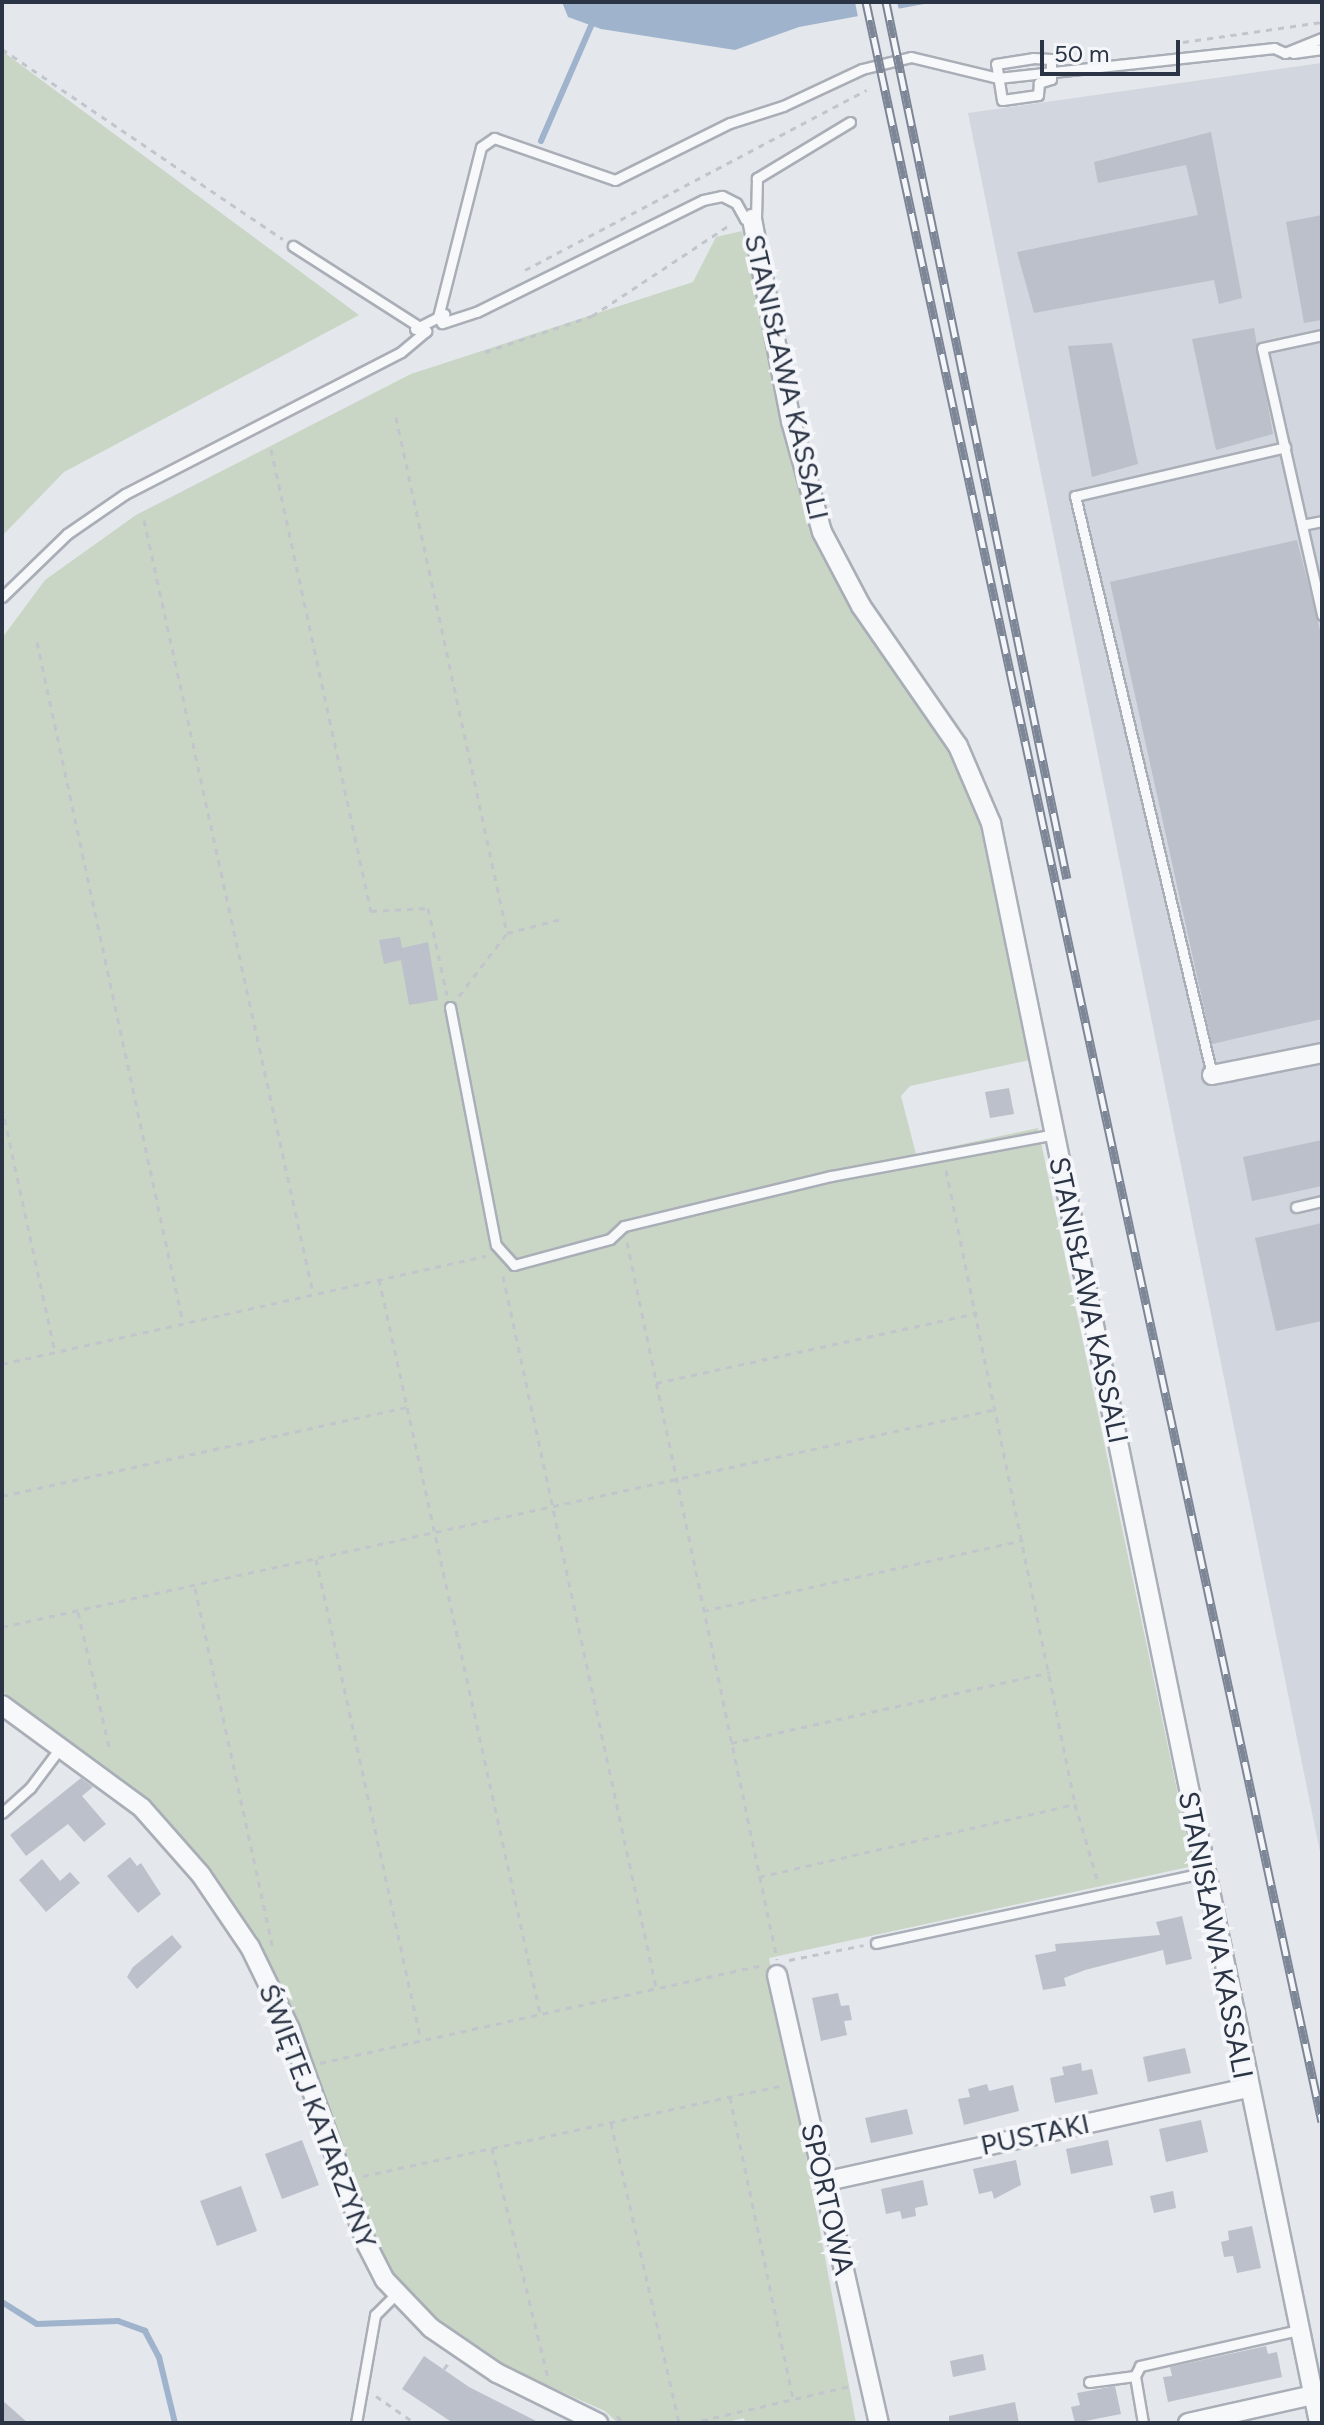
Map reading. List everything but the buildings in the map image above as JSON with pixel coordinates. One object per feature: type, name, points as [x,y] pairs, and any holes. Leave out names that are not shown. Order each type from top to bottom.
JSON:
[{"type":"street","name":"STANISŁAWA KASSALI","points":[[748,219],[791,421],[822,532],[861,606],[958,746],[991,823],[1247,2088],[1319,2423]]},
{"type":"street","points":[[1212,1075],[1322,1053]]},
{"type":"street","name":"ŚWIĘTEJ KATARZYNY","points":[[2,1705],[142,1808],[201,1875],[250,1947],[290,2029],[367,2245],[397,2293],[431,2328],[497,2373],[598,2423]]},
{"type":"street","name":"SPORTOWA","points":[[777,1968],[879,2423]]},
{"type":"street","name":"PUSTAKI","points":[[823,2182],[1247,2088]]},
{"type":"street","points":[[1188,2423],[1313,2395]]},
{"type":"lane","points":[[1285,53],[1322,38]]},
{"type":"lane","points":[[748,219],[736,203],[722,196],[703,200],[476,312],[442,323],[441,315],[481,147],[494,138],[615,180],[730,123],[783,106],[862,69],[929,57],[998,78],[1274,48],[1285,53],[1322,49]]},
{"type":"lane","points":[[1033,58],[1051,59],[1051,73],[1051,79],[1039,83],[1038,95],[1002,100],[996,64],[1033,58]]},
{"type":"lane","points":[[748,219],[757,178],[850,122]]},
{"type":"lane","points":[[2,597],[67,534],[125,494],[401,352],[426,331],[293,246]]},
{"type":"lane","points":[[419,327],[441,315]]},
{"type":"lane","points":[[1322,335],[1262,348],[1322,615]]},
{"type":"lane","points":[[1212,1075],[1075,496],[1285,447]]},
{"type":"lane","points":[[1302,525],[1322,521]]},
{"type":"lane","points":[[450,1007],[498,1252],[514,1265],[610,1239],[624,1226],[943,1154],[1055,1134]]},
{"type":"lane","points":[[1296,1207],[1322,1201]]},
{"type":"lane","points":[[2,1813],[30,1788],[60,1748]]},
{"type":"lane","points":[[876,1943],[1203,1873]]},
{"type":"lane","points":[[356,2423],[375,2315],[397,2293]]},
{"type":"lane","points":[[1143,2423],[1135,2376],[1140,2366],[1298,2330]]},
{"type":"lane","points":[[1089,2382],[1135,2376]]},
{"type":"path","points":[[1170,44],[1322,22]]},
{"type":"path","points":[[2,49],[293,246]]},
{"type":"path","points":[[512,277],[867,90]]},
{"type":"path","points":[[485,352],[592,316],[725,226],[748,219]]},
{"type":"path","points":[[396,417],[507,933]]},
{"type":"path","points":[[271,449],[371,911],[428,908],[448,1000],[465,994],[507,933],[565,918]]},
{"type":"path","points":[[144,520],[313,1293]]},
{"type":"path","points":[[37,642],[183,1323]]},
{"type":"path","points":[[2,1107],[55,1352]]},
{"type":"path","points":[[943,1154],[1075,1804],[1102,1896]]},
{"type":"path","points":[[624,1226],[777,1968]]},
{"type":"path","points":[[498,1252],[656,1987]]},
{"type":"path","points":[[2,1364],[487,1256]]},
{"type":"path","points":[[379,1279],[540,2013]]},
{"type":"path","points":[[656,1383],[977,1313]]},
{"type":"path","points":[[2,1496],[407,1407]]},
{"type":"path","points":[[2,1627],[195,1588],[677,1477],[996,1409]]},
{"type":"path","points":[[703,1611],[1023,1540]]},
{"type":"path","points":[[316,1559],[421,2040]]},
{"type":"path","points":[[195,1588],[277,1965]]},
{"type":"path","points":[[78,1612],[110,1751]]},
{"type":"path","points":[[731,1743],[1050,1672]]},
{"type":"path","points":[[758,1877],[1075,1804]]},
{"type":"path","points":[[314,2057],[320,2063],[656,1987],[777,1968],[876,1943]]},
{"type":"path","points":[[362,2176],[801,2082]]},
{"type":"path","points":[[729,2097],[793,2399]]},
{"type":"path","points":[[611,2123],[679,2423]]},
{"type":"path","points":[[492,2148],[549,2380]]},
{"type":"path","points":[[444,2369],[451,2359]]},
{"type":"path","points":[[690,2423],[850,2386]]},
{"type":"path","points":[[361,2393],[383,2398],[415,2423]]},
{"type":"shaded area","points":[[1322,63],[1322,1862],[968,113]]},
{"type":"green space","points":[[2,51],[359,315],[64,472],[2,536]]},
{"type":"green space","points":[[742,231],[812,525],[857,612],[955,753],[973,789],[1030,1060],[910,1086],[901,1096],[916,1154],[1038,1128],[1193,1866],[769,1958],[856,2423],[745,2423],[744,2418],[723,2423],[618,2423],[605,2411],[497,2363],[427,2315],[384,2264],[294,2020],[147,1802],[2,1691],[2,638],[45,580],[136,515],[411,374],[693,282],[716,237]]},
{"type":"water","points":[[562,2],[935,2],[799,27],[735,50],[601,29],[568,17]]},
{"type":"pier","points":[[855,2],[897,2],[900,14],[859,22]]},
{"type":"waterway","points":[[541,141],[594,19]]},
{"type":"waterway","points":[[2,2302],[37,2324],[118,2321],[145,2331],[159,2357],[175,2423]]},
{"type":"railway","points":[[866,2],[1322,2122]]},
{"type":"railway","points":[[886,2],[1067,879]]}]
